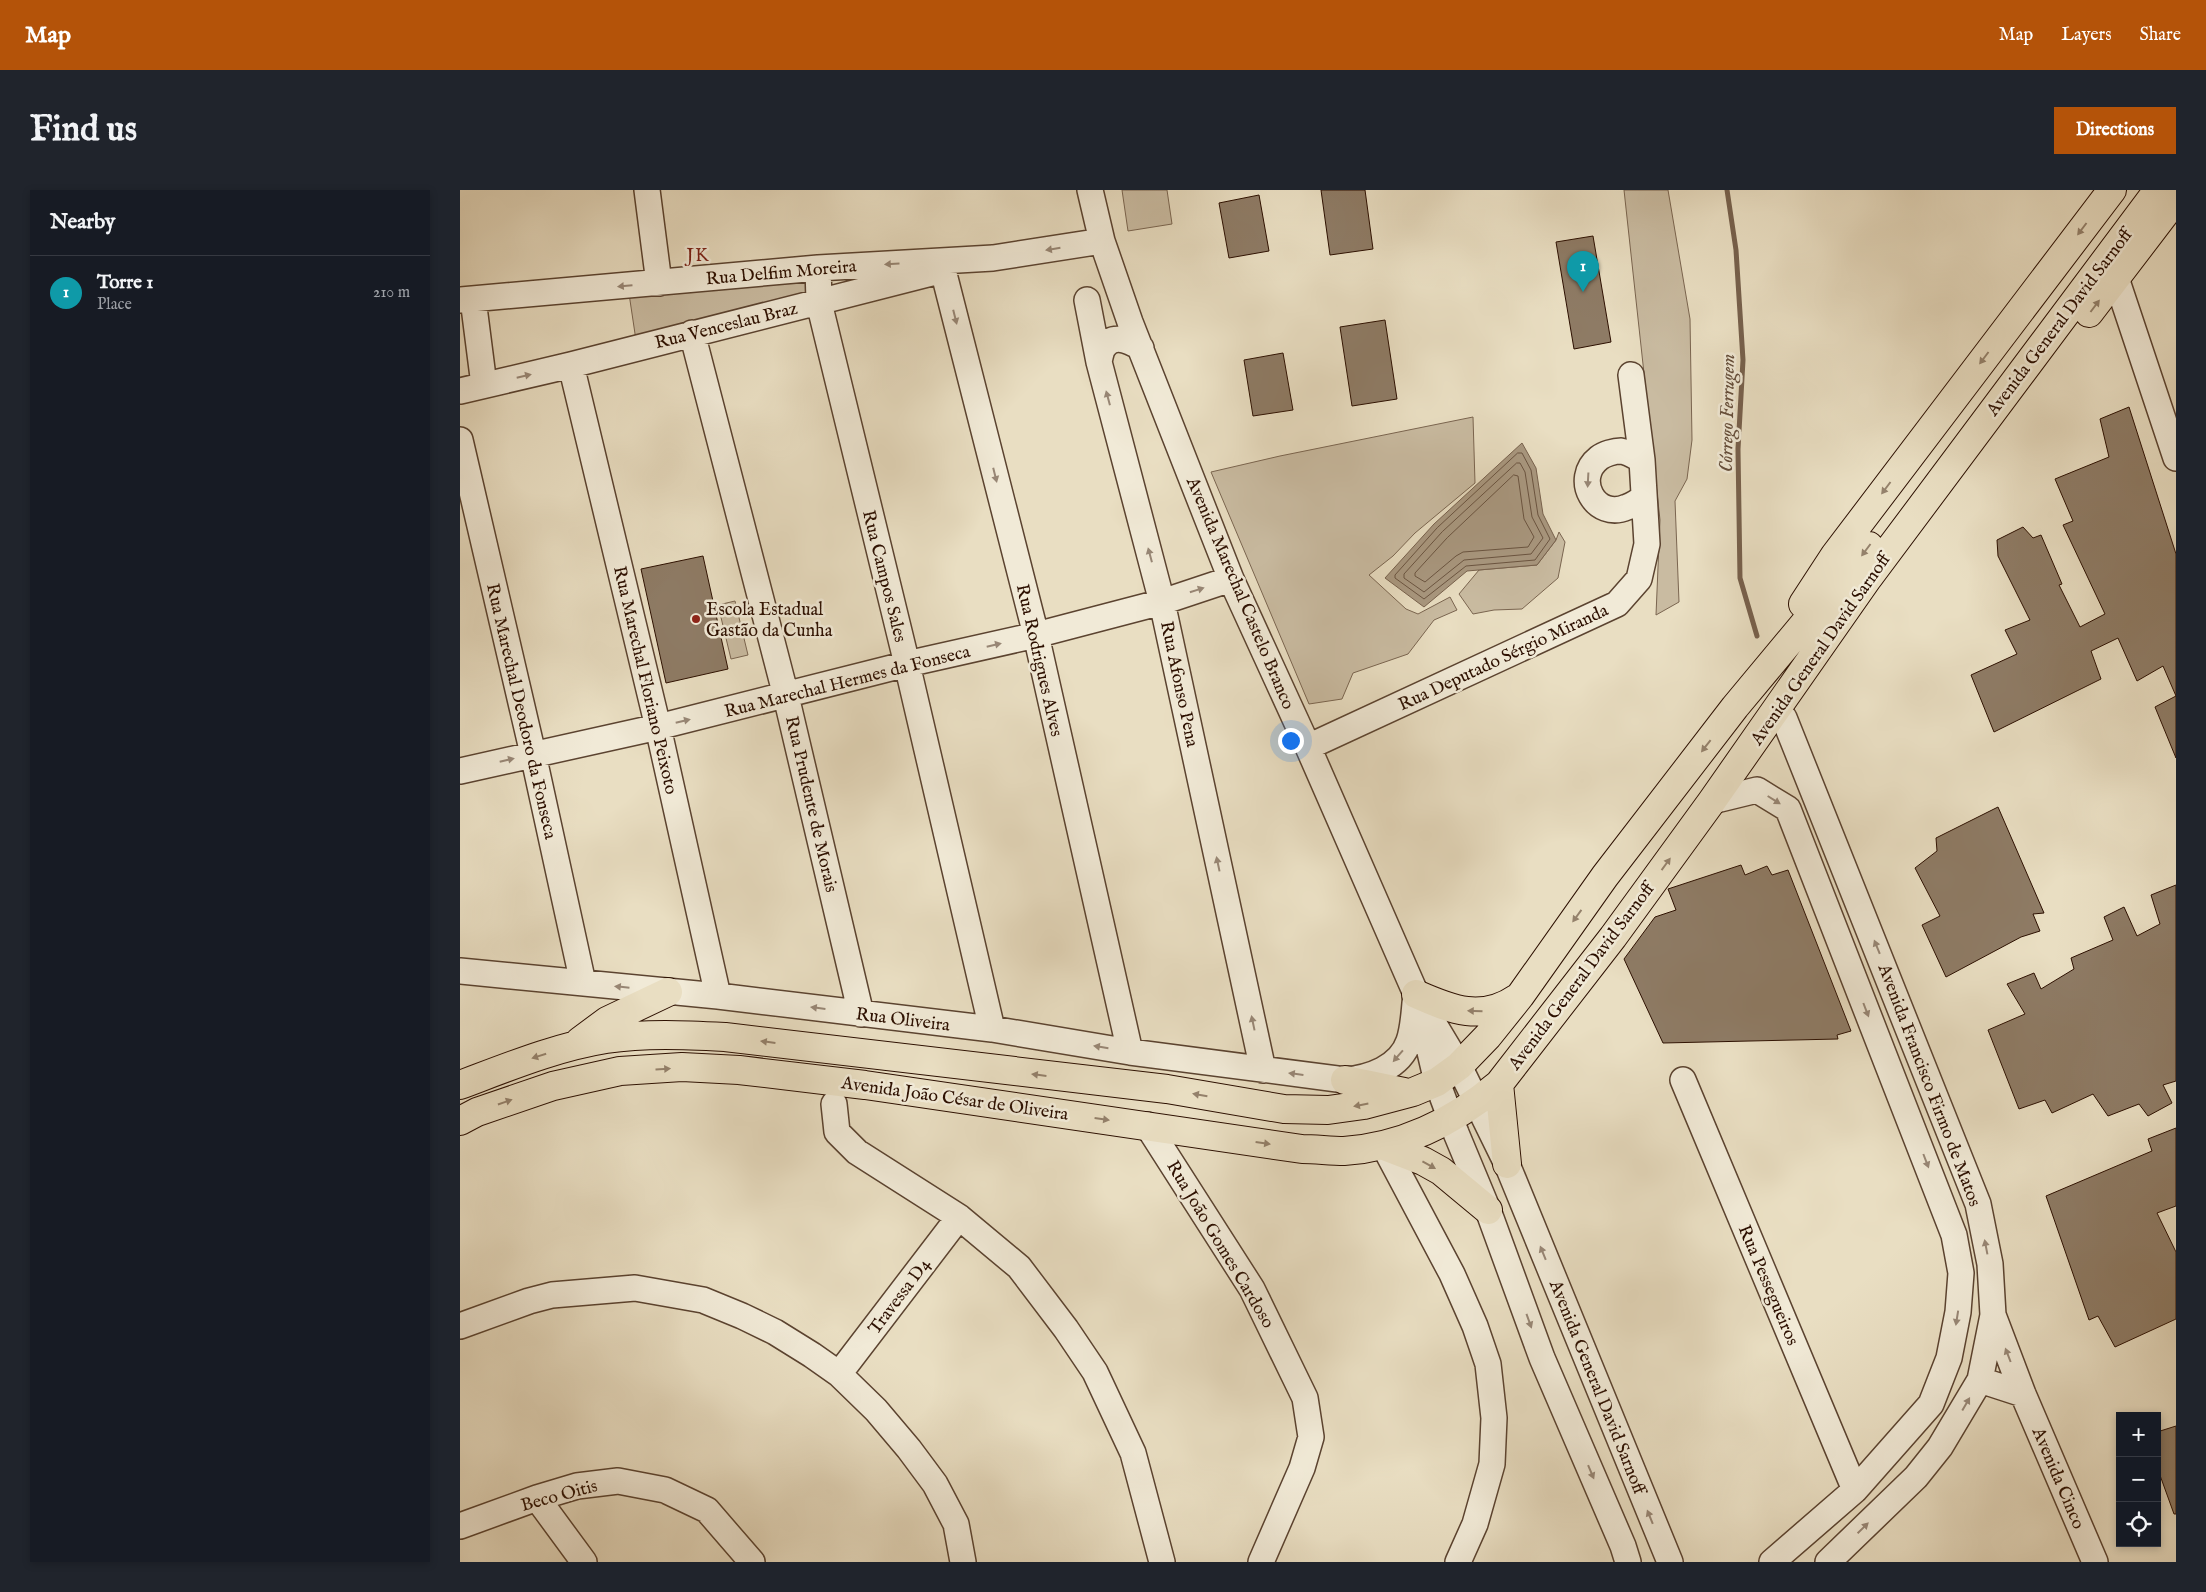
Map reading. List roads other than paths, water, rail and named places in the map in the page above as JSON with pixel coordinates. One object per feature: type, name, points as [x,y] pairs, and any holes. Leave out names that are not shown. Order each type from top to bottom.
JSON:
[{"type":"main road","points":[[1736,707],[1835,555],[2112,190]]},
{"type":"main road","name":"Avenida General David Sarnoff","points":[[1437,1082],[1478,1049],[1520,996],[1605,876],[1736,707],[1854,567],[2138,190]]},
{"type":"main road","name":"Avenida General David Sarnoff","points":[[1451,1119],[1477,1103],[1499,1084],[1613,937],[1712,801],[1868,578],[2158,190]]},
{"type":"main road","points":[[1739,762],[1757,750],[1784,718],[2176,199]]},
{"type":"main road","points":[[573,1047],[607,1021],[668,992]]},
{"type":"main road","points":[[1416,994],[1438,1004],[1473,1012],[1490,1011],[1506,1005],[1520,996]]},
{"type":"main road","name":"Avenida João César de Oliveira","points":[[460,1085],[539,1056],[607,1039],[681,1034],[725,1037],[1167,1089],[1284,1109],[1328,1110],[1355,1106],[1437,1082]]},
{"type":"main road","name":"Avenida João César de Oliveira","points":[[460,1121],[477,1112],[553,1086],[620,1071],[682,1068],[739,1070],[855,1084],[1302,1149],[1343,1151],[1384,1146],[1428,1130],[1451,1119]]},
{"type":"main road","points":[[1345,1080],[1408,1092]]},
{"type":"main road","points":[[1499,1084],[1507,1164]]},
{"type":"main road","points":[[1384,1146],[1423,1161],[1440,1171],[1488,1210]]},
{"type":"street","points":[[647,190],[659,282]]},
{"type":"street","name":"Avenida Marechal Castelo Branco","points":[[1075,190],[1102,241]]},
{"type":"street","name":"Avenida Marechal Castelo Branco","points":[[1090,190],[1102,241],[1141,348],[1232,579],[1416,994],[1459,1066]]},
{"type":"street","name":"Rua Delfim Moreira","points":[[466,299],[818,268],[993,258],[1102,241]]},
{"type":"street","name":"Rua Venceslau Braz","points":[[460,392],[993,258]]},
{"type":"street","name":"Rua Campos Sales","points":[[818,268],[819,301],[907,664],[992,1029]]},
{"type":"street","name":"Rua Rodrigues Alves","points":[[943,270],[1036,635],[1130,1052]]},
{"type":"street","points":[[2116,278],[2176,458]]},
{"type":"street","points":[[466,299],[484,385]]},
{"type":"street","name":"Rua Afonso Pena","points":[[1087,300],[1099,362],[1162,602],[1263,1070]]},
{"type":"street","name":"Rua Prudente de Morais","points":[[692,333],[786,696],[861,1014]]},
{"type":"street","points":[[1099,362],[1104,346],[1111,341],[1120,339],[1130,341],[1141,348]]},
{"type":"street","name":"Rua Marechal Floriano Peixoto","points":[[571,365],[658,727],[718,996]]},
{"type":"street","name":"Rua Deputado Sérgio Miranda","points":[[1308,747],[1617,604],[1638,579],[1647,544],[1642,460],[1631,374]]},
{"type":"street","name":"Rua Marechal Deodoro da Fonseca","points":[[460,440],[533,754],[583,983]]},
{"type":"street","points":[[1642,460],[1619,451],[1604,454],[1591,464],[1587,480],[1592,498],[1607,509],[1626,508],[1644,497]]},
{"type":"street","name":"Rua Marechal Hermes da Fonseca","points":[[460,771],[658,727],[907,664],[1036,635],[1162,602],[1232,579]]},
{"type":"street","name":"Avenida Francisco Firmo de Matos","points":[[1784,718],[1978,1204],[1990,1264],[1994,1315],[1980,1380],[1940,1447],[1916,1477],[1828,1562]]},
{"type":"street","name":"Avenida Francisco Firmo de Matos","points":[[1712,801],[1757,790],[1788,809],[1954,1235],[1961,1273],[1958,1312],[1949,1358],[1931,1404],[1855,1490],[1772,1562]]},
{"type":"street","name":"Rua Oliveira","points":[[460,971],[718,996],[992,1029],[1130,1052],[1345,1080],[1360,1079],[1376,1074],[1389,1066],[1400,1055],[1409,1042],[1416,994]]},
{"type":"street","name":"Avenida Marechal Castelo Branco","points":[[1416,994],[1437,1082]]},
{"type":"street","name":"Avenida General David Sarnoff","points":[[1459,1066],[1507,1164],[1670,1562]]},
{"type":"street","name":"Rua Pessegueiros","points":[[1683,1080],[1855,1490]]},
{"type":"street","name":"Avenida General David Sarnoff","points":[[1437,1082],[1488,1210],[1542,1358],[1623,1546],[1628,1562]]},
{"type":"street","points":[[834,1104],[837,1132],[857,1152],[959,1217],[1019,1267],[1066,1329],[1095,1372],[1133,1453],[1162,1562]]},
{"type":"street","name":"Rua João Gomes Cardoso","points":[[1147,1125],[1252,1289],[1305,1398],[1311,1437],[1302,1468],[1261,1562]]},
{"type":"street","points":[[1384,1146],[1452,1274],[1476,1326],[1488,1364],[1494,1418],[1492,1464],[1475,1524],[1458,1562]]},
{"type":"street","name":"Travessa D4","points":[[839,1374],[959,1217]]},
{"type":"street","points":[[460,1326],[529,1301],[552,1295],[635,1288],[703,1300],[742,1316],[775,1332],[839,1374],[876,1410],[935,1484],[956,1524],[963,1562]]},
{"type":"street","name":"Avenida Cinco","points":[[1994,1315],[2023,1394],[2095,1562]]},
{"type":"street","points":[[1980,1380],[2023,1394]]},
{"type":"street","name":"Beco Oitis","points":[[460,1526],[537,1498],[577,1486],[618,1480],[665,1490],[707,1510],[752,1562]]},
{"type":"street","points":[[537,1498],[584,1562]]},
{"type":"water","points":[[1522,443],[1536,468],[1543,514],[1556,540],[1537,565],[1467,571],[1424,607],[1385,578],[1434,524]]},
{"type":"waterway","name":"Córrego Ferrugem","points":[[1727,190],[1736,250],[1743,360],[1738,449],[1740,578],[1757,636]]},
{"type":"place","name":"Torre 1","points":[[1583,292]]},
{"type":"place","name":"Escola Estadual Gastão da Cunha","points":[[696,619]]},
{"type":"district","name":"JK","points":[[698,254]]}]
